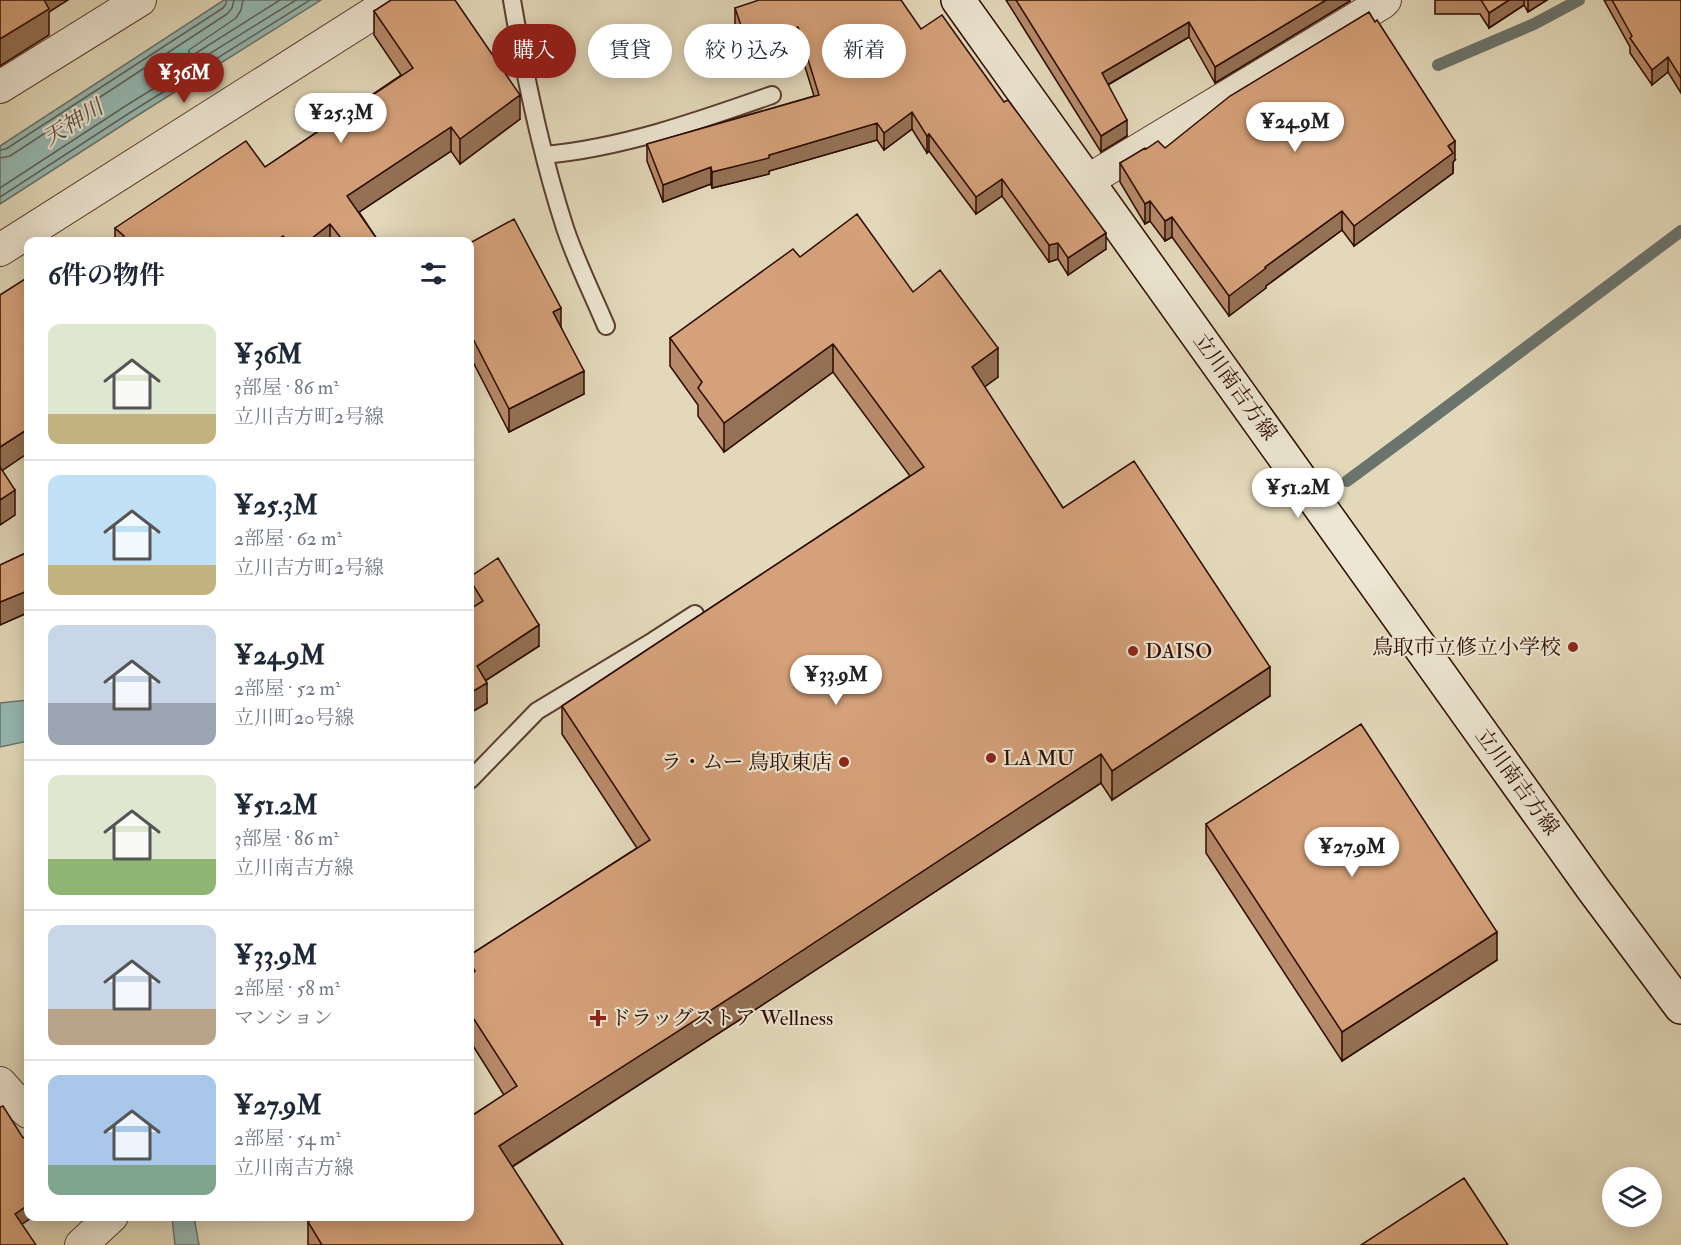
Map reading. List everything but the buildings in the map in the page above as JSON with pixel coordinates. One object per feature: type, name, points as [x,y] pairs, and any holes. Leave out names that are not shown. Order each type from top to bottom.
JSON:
[{"type":"street","points":[[0,87],[140,0]]},
{"type":"street","points":[[0,250],[394,0]]},
{"type":"street","name":"立川南吉方線","points":[[958,0],[1593,889],[1681,1007]]},
{"type":"street","points":[[1087,182],[1385,0]]},
{"type":"street","points":[[0,1083],[24,1108]]},
{"type":"street","points":[[81,1245],[107,1221]]},
{"type":"street","points":[[114,1221],[119,1233],[119,1245]]},
{"type":"lane","points":[[512,0],[525,72],[544,155],[566,230],[606,326]]},
{"type":"lane","points":[[544,155],[596,148],[690,123],[772,95]]},
{"type":"lane","points":[[474,776],[537,711],[695,614]]},
{"type":"water","name":"天神川","points":[[224,0],[321,0],[0,204],[0,146]]},
{"type":"water","points":[[24,700],[24,742],[0,747],[0,703]]},
{"type":"water","points":[[172,1221],[195,1221],[199,1245],[175,1245]]},
{"type":"waterway","points":[[1438,65],[1534,24],[1579,0]]},
{"type":"waterway","points":[[1347,481],[1681,231]]},
{"type":"place","name":"鳥取市立修立小学校","points":[[1573,647]]},
{"type":"place","name":"DAISO","points":[[1133,651]]},
{"type":"place","name":"LA MU","points":[[991,758]]},
{"type":"place","name":"ラ・ムー 鳥取東店","points":[[844,762]]},
{"type":"place","name":"ドラッグストア Wellness","points":[[598,1018]]}]
